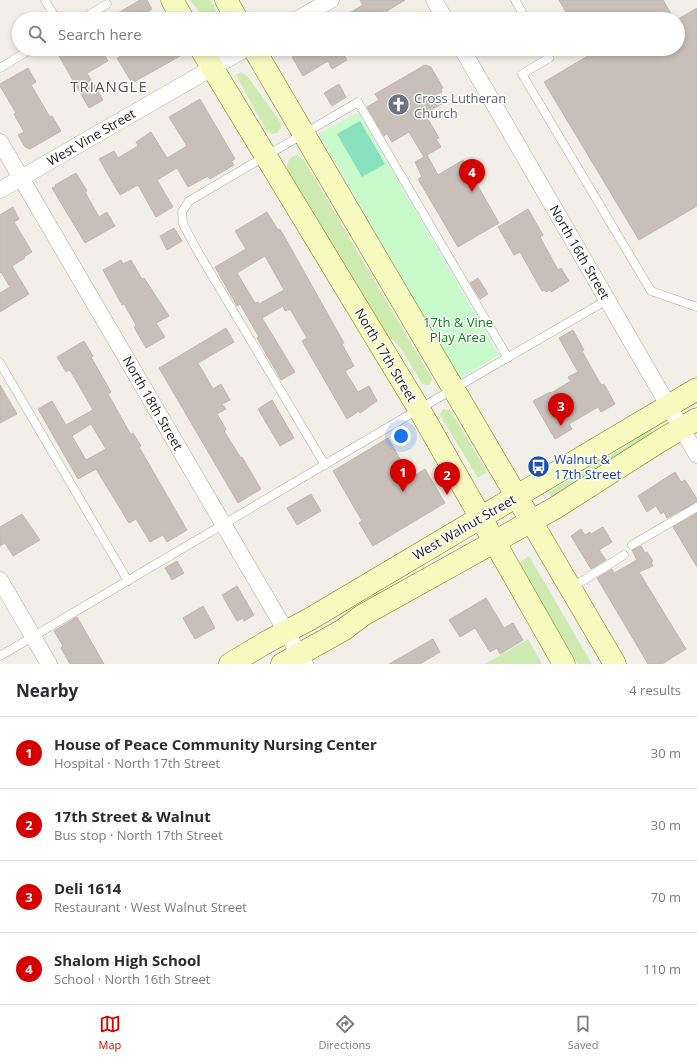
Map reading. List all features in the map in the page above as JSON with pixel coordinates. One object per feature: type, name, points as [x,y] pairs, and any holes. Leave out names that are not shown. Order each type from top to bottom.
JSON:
[{"type":"main road","points":[[172,0],[180,12]]},
{"type":"main road","points":[[226,0],[233,12]]},
{"type":"main road","name":"North 17th Street","points":[[205,56],[419,409],[564,664]]},
{"type":"main road","points":[[258,56],[614,664]]},
{"type":"main road","name":"West Walnut Street","points":[[230,664],[287,632],[697,389]]},
{"type":"main road","name":"West Walnut Street","points":[[296,661],[363,615],[531,520],[555,508],[689,423]]},
{"type":"street","points":[[310,12],[331,0]]},
{"type":"street","points":[[434,0],[441,12]]},
{"type":"street","name":"West Vine Street","points":[[0,190],[233,56]]},
{"type":"street","name":"North 16th Street","points":[[466,56],[669,406],[689,423],[697,455]]},
{"type":"street","name":"North 18th Street","points":[[0,142],[287,632],[296,661]]},
{"type":"street","points":[[0,580],[49,664]]},
{"type":"lane","points":[[45,0],[52,12]]},
{"type":"lane","points":[[516,0],[522,12]]},
{"type":"lane","points":[[94,12],[107,4]]},
{"type":"lane","points":[[0,68],[20,56]]},
{"type":"lane","points":[[548,56],[549,58],[522,74],[651,291],[697,307]]},
{"type":"lane","points":[[325,465],[198,252],[183,224],[182,212],[189,201],[358,102],[508,358]]},
{"type":"lane","points":[[0,656],[419,409],[608,300]]},
{"type":"lane","points":[[0,364],[128,581]]},
{"type":"lane","points":[[632,545],[697,507]]},
{"type":"lane","points":[[571,589],[624,555]]},
{"type":"green space","points":[[190,0],[210,0],[217,12],[199,12]]},
{"type":"green space","points":[[241,72],[248,77],[281,123],[281,128],[277,133],[272,134],[266,130],[236,75]]},
{"type":"green space","name":"17th & Vine Play Area","points":[[358,112],[499,355],[460,378],[319,134]]},
{"type":"green space","points":[[360,121],[385,164],[362,177],[337,134]]},
{"type":"green space","points":[[297,155],[304,160],[432,379],[429,385],[422,384],[401,348],[380,327],[287,169],[289,160]]},
{"type":"green space","points":[[443,409],[450,410],[487,472],[478,478],[440,415]]},
{"type":"green space","points":[[649,427],[652,432],[553,500],[549,492],[625,447]]},
{"type":"green space","points":[[529,556],[592,664],[578,664],[519,563]]},
{"type":"green space","points":[[528,639],[542,664],[485,664]]},
{"type":"building","points":[[140,0],[147,0],[152,9],[148,12],[120,12]]},
{"type":"building","points":[[360,0],[405,0],[385,12],[351,12],[363,5]]},
{"type":"building","points":[[559,0],[663,0],[670,12],[566,12]]},
{"type":"building","points":[[697,8],[697,206],[639,240],[544,82],[588,56],[685,56],[685,15]]},
{"type":"building","points":[[59,56],[105,56],[108,61],[87,73],[103,100],[89,108]]},
{"type":"building","points":[[121,56],[180,56],[132,83],[117,58]]},
{"type":"building","points":[[344,56],[347,60],[332,69],[328,61],[303,76],[292,57]]},
{"type":"building","points":[[425,65],[431,67],[443,88],[441,89],[442,92],[438,94],[443,103],[425,114],[439,138],[436,139],[441,147],[427,155],[438,175],[463,160],[499,223],[458,247],[418,179],[422,177],[415,162],[424,157],[409,132],[392,142],[387,134],[384,136],[367,107],[379,100],[375,94]]},
{"type":"building","points":[[28,68],[36,82],[31,85],[50,117],[52,116],[61,131],[30,149],[25,147],[18,135],[24,132],[14,114],[16,113],[0,86],[0,84]]},
{"type":"building","points":[[339,84],[346,97],[332,106],[324,93]]},
{"type":"building","points":[[200,99],[235,159],[231,161],[234,165],[210,179],[208,176],[188,187],[177,168],[157,180],[173,207],[156,217],[138,185],[120,195],[99,159],[114,151],[118,158],[138,146],[136,142],[151,132],[167,158],[187,146],[169,117]]},
{"type":"building","points":[[76,173],[87,191],[85,192],[99,217],[107,212],[115,226],[85,243],[52,188]]},
{"type":"building","points":[[13,207],[19,219],[14,222],[32,252],[12,266],[29,294],[0,312],[0,293],[10,287],[1,272],[0,273],[0,215]]},
{"type":"building","points":[[528,209],[543,235],[540,237],[558,270],[561,268],[569,281],[551,292],[550,290],[546,292],[544,290],[542,291],[520,252],[514,255],[498,227]]},
{"type":"building","points":[[267,212],[278,230],[280,229],[344,343],[342,344],[354,366],[345,371],[358,392],[369,386],[377,401],[360,413],[359,411],[347,419],[302,341],[307,338],[290,309],[285,311],[283,306],[262,318],[295,372],[281,380],[240,304],[237,306],[215,267],[246,249],[235,231]],"holes":[[[265,256],[284,290],[259,304],[258,302],[255,303],[237,273]]]},
{"type":"building","points":[[174,228],[182,241],[167,250],[160,236]]},
{"type":"building","points":[[121,260],[123,264],[131,260],[142,279],[144,278],[169,316],[156,323],[165,337],[146,348],[134,327],[136,325],[124,304],[122,305],[103,270]]},
{"type":"building","points":[[478,278],[488,294],[480,299],[470,283]]},
{"type":"building","points":[[226,328],[234,342],[198,363],[213,389],[221,384],[230,400],[222,404],[226,409],[217,414],[226,429],[224,431],[261,489],[238,503],[159,368]]},
{"type":"building","points":[[573,330],[584,350],[582,351],[601,385],[604,384],[615,404],[601,412],[598,407],[569,424],[572,429],[555,439],[533,401],[550,392],[551,393],[571,381],[568,377],[578,372],[559,338]]},
{"type":"building","points":[[84,341],[93,356],[91,357],[111,392],[108,394],[131,435],[133,433],[141,446],[139,447],[187,530],[167,542],[163,535],[150,542],[136,519],[129,523],[96,469],[78,479],[38,409],[52,401],[66,425],[93,410],[70,370],[66,372],[57,357]],"holes":[[[91,424],[106,449],[86,460],[72,436]]]},
{"type":"building","points":[[0,385],[17,414],[0,423]]},
{"type":"building","points":[[272,400],[294,438],[280,446],[258,409]]},
{"type":"building","points":[[388,438],[411,478],[425,469],[445,503],[373,546],[359,523],[362,521],[333,471]]},
{"type":"building","points":[[675,472],[681,482],[685,480],[697,499],[697,502],[667,518],[664,512],[661,514],[656,506],[647,512],[638,496]]},
{"type":"building","points":[[311,494],[321,511],[297,525],[287,508]]},
{"type":"building","points":[[697,513],[697,567],[673,527]]},
{"type":"building","points":[[22,514],[40,540],[13,556],[5,543],[0,546],[0,527]]},
{"type":"building","points":[[603,527],[612,542],[599,550],[606,560],[591,569],[571,536],[581,529],[585,535],[590,532],[591,534]]},
{"type":"building","points":[[641,546],[645,553],[647,552],[653,561],[651,562],[653,566],[639,572],[686,649],[662,664],[648,664],[597,578],[612,569],[614,573],[637,560],[632,550]]},
{"type":"building","points":[[177,561],[184,573],[172,580],[165,568]]},
{"type":"building","points":[[237,586],[254,615],[244,621],[243,618],[237,621],[222,595]]},
{"type":"building","points":[[486,598],[504,628],[513,623],[523,640],[500,654],[497,648],[490,652],[475,628],[460,637],[449,620]]},
{"type":"building","points":[[203,606],[215,628],[195,639],[183,618]]},
{"type":"building","points":[[77,617],[104,664],[70,664],[61,648],[63,646],[54,631]]},
{"type":"building","points":[[433,639],[440,652],[420,664],[389,664]]},
{"type":"place","name":"Cross Lutheran Church","points":[[398,105]]},
{"type":"place","name":"Shalom High School","points":[[472,192]]},
{"type":"place","name":"Deli 1614","points":[[561,426]]},
{"type":"place","name":"Walnut & 17th Street","points":[[539,466]]},
{"type":"place","name":"House of Peace Community Nursing Center","points":[[403,492]]},
{"type":"place","name":"17th Street & Walnut","points":[[447,495]]},
{"type":"district","name":"TRIANGLE","points":[[109,87]]}]
